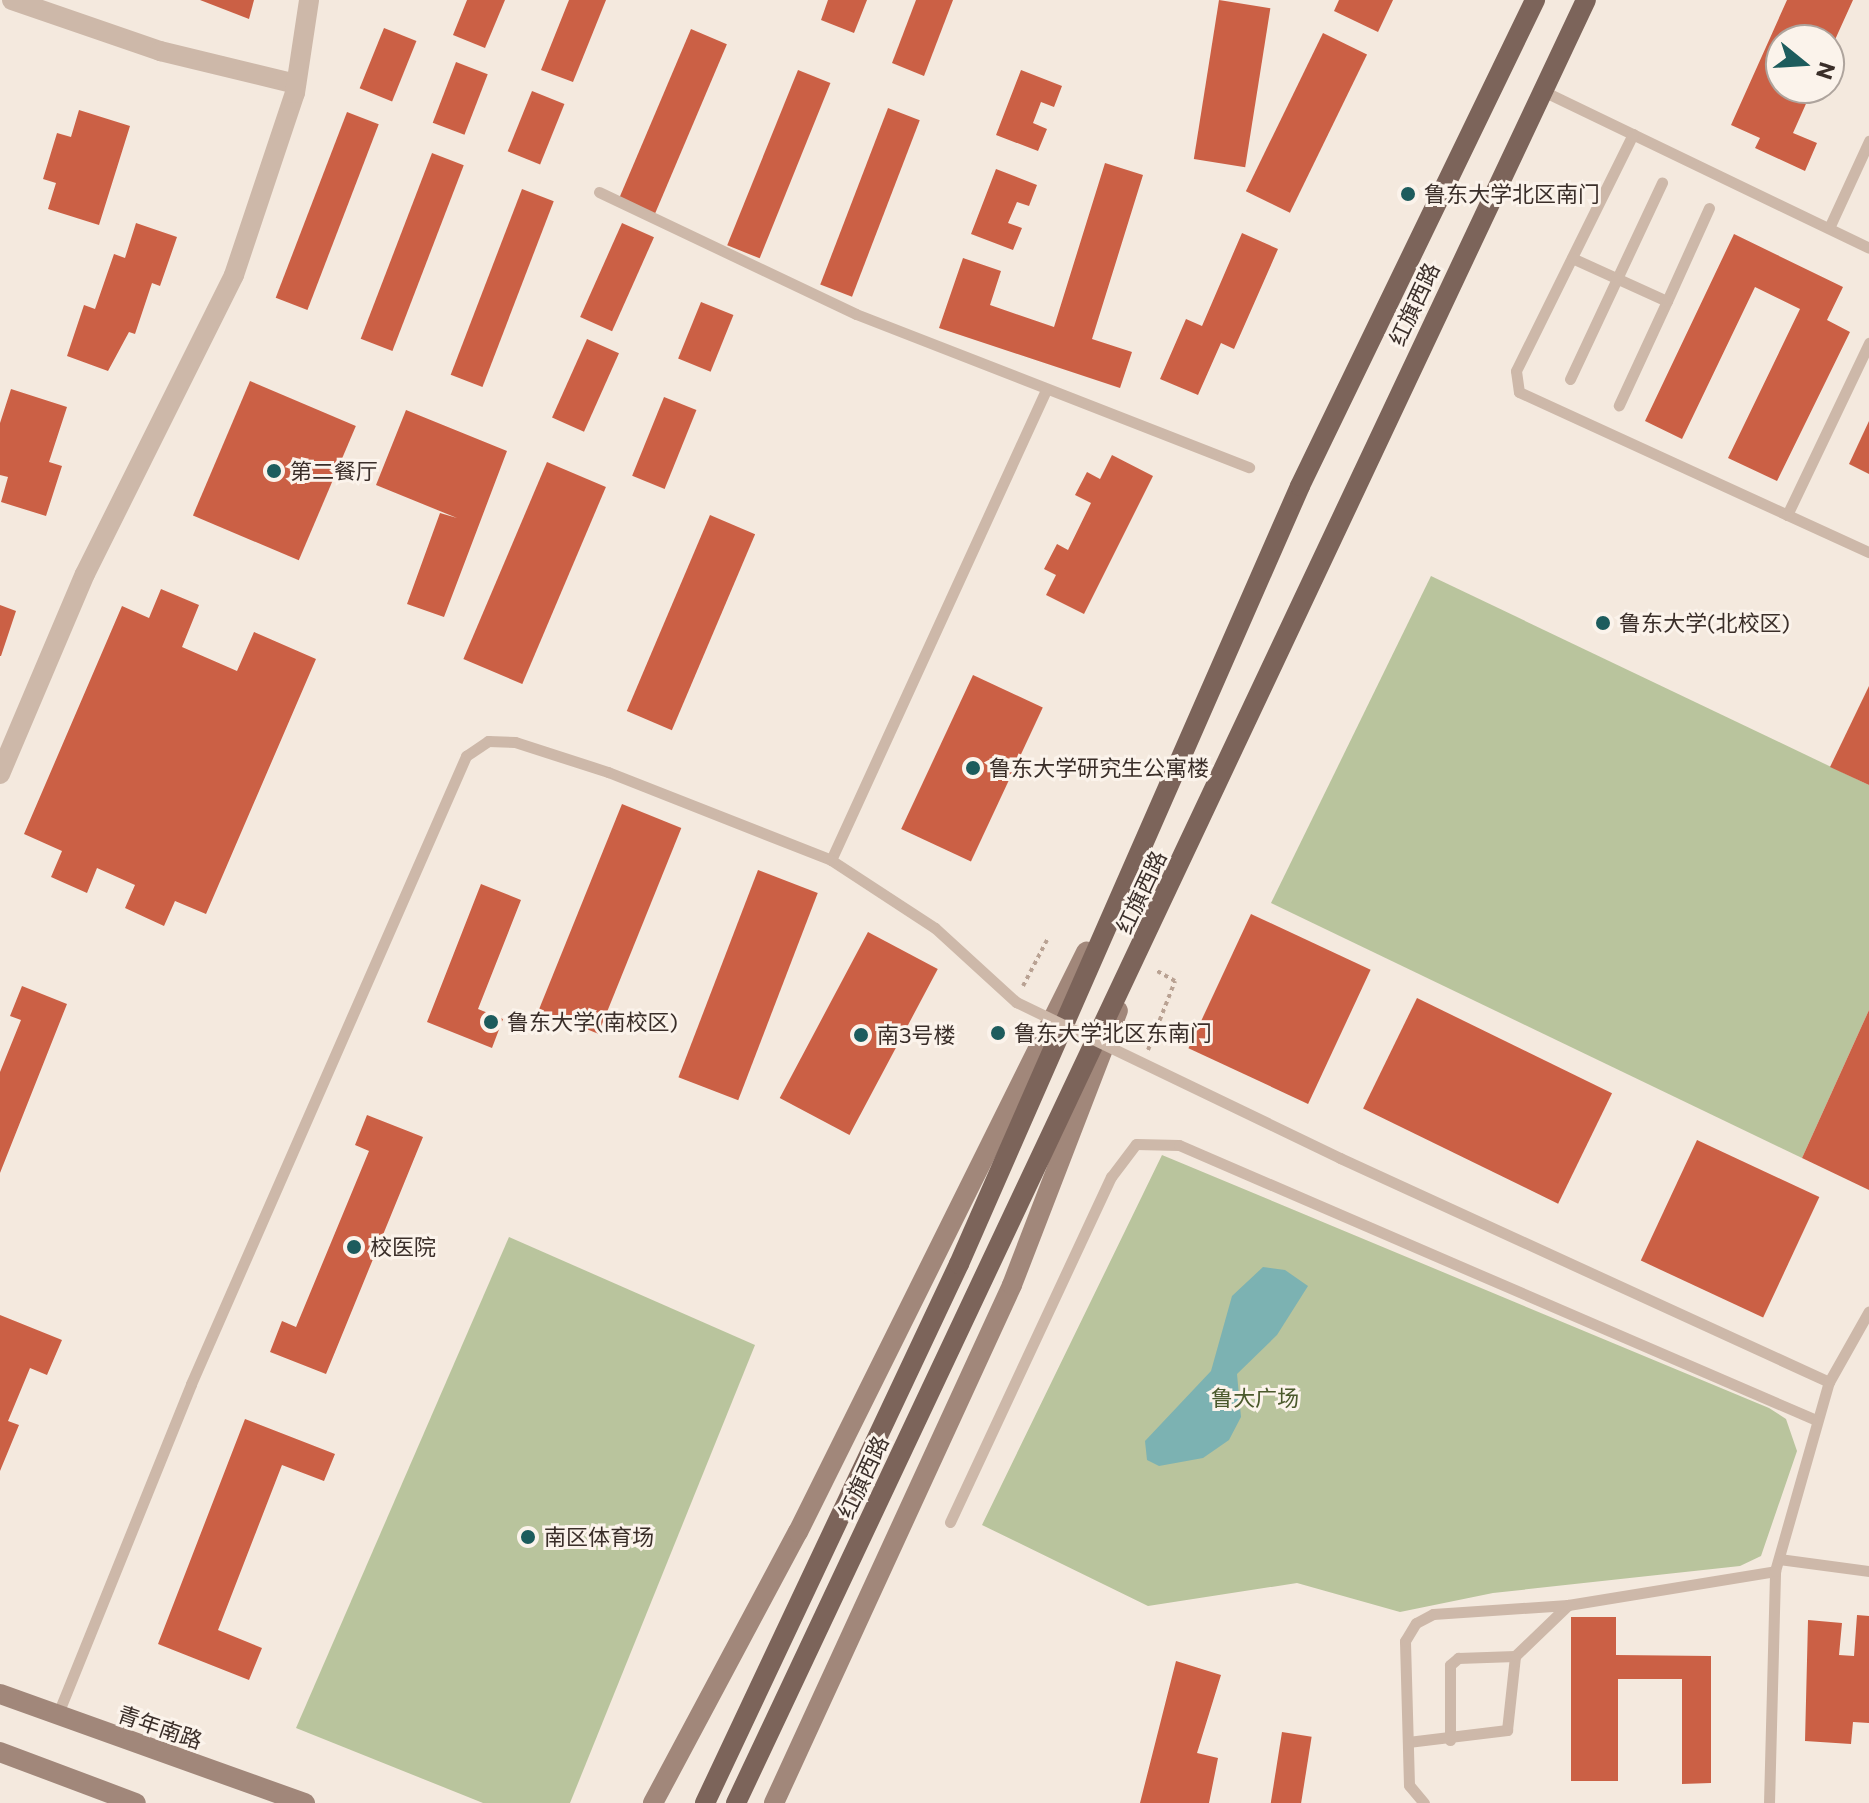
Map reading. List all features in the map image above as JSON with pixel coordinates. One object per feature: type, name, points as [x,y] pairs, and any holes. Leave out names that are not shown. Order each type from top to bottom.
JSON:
[{"type":"main road","name":"红旗西路","points":[[705,1803],[959,1264],[1110,906],[1300,486],[1535,0]]},
{"type":"main road","name":"红旗西路","points":[[736,1803],[1150,931],[1541,90],[1586,0]]},
{"type":"main road","points":[[653,1803],[798,1532],[1110,906]]},
{"type":"main road","points":[[774,1803],[1012,1285],[1150,931]]},
{"type":"main road","name":"青年南路","points":[[0,1694],[56,1717],[305,1803]]},
{"type":"main road","points":[[0,1752],[136,1803]]},
{"type":"street","points":[[12,0],[160,51],[296,84]]},
{"type":"street","points":[[0,774],[85,574],[234,275],[296,84],[309,0]]},
{"type":"lane","points":[[1541,90],[1869,248]]},
{"type":"lane","points":[[1633,134],[1516,371],[1519,392],[1869,552]]},
{"type":"lane","points":[[1829,228],[1869,141]]},
{"type":"lane","points":[[1570,379],[1662,183]]},
{"type":"lane","points":[[599,192],[856,314],[1249,467]]},
{"type":"lane","points":[[1619,405],[1709,208]]},
{"type":"lane","points":[[1572,258],[1667,301]]},
{"type":"lane","points":[[1787,515],[1869,343]]},
{"type":"lane","points":[[831,860],[1046,390]]},
{"type":"lane","points":[[56,1717],[191,1384],[466,756],[488,741],[515,742],[831,860],[935,928],[1016,1002],[1340,1158],[1829,1382]]},
{"type":"lane","points":[[950,1522],[1111,1177],[1136,1144],[1179,1145],[1816,1420]]},
{"type":"lane","points":[[1769,1803],[1777,1565],[1829,1382],[1869,1311]]},
{"type":"lane","points":[[1424,1803],[1409,1785],[1405,1641],[1416,1623],[1433,1614],[1568,1605],[1777,1565],[1869,1571]]},
{"type":"lane","points":[[1408,1742],[1450,1740],[1507,1730],[1515,1656],[1568,1605]]},
{"type":"lane","points":[[1450,1740],[1450,1665],[1458,1658],[1515,1656]]},
{"type":"path","points":[[1019,993],[1047,940]]},
{"type":"path","points":[[1148,1052],[1175,981],[1157,971]]},
{"type":"green space","points":[[1431,576],[1869,785],[1869,1010],[1802,1158],[1271,903]]},
{"type":"green space","name":"鲁大广场","points":[[1162,1155],[1769,1408],[1786,1419],[1797,1451],[1761,1556],[1740,1566],[1493,1593],[1400,1612],[1297,1583],[1148,1606],[982,1525]]},
{"type":"green space","name":"南区体育场","points":[[509,1237],[755,1345],[570,1803],[483,1803],[296,1728]]},
{"type":"water","points":[[1263,1267],[1285,1270],[1308,1286],[1277,1335],[1237,1374],[1241,1417],[1229,1440],[1203,1458],[1159,1466],[1147,1460],[1145,1441],[1211,1371],[1232,1296]]},
{"type":"building","points":[[200,0],[254,0],[249,19]]},
{"type":"building","points":[[467,0],[505,0],[485,48],[453,35]]},
{"type":"building","points":[[569,0],[606,0],[573,82],[541,70]]},
{"type":"building","points":[[828,0],[867,0],[854,33],[821,20]]},
{"type":"building","points":[[916,0],[953,0],[924,76],[892,63]]},
{"type":"building","points":[[1219,0],[1270,8],[1245,167],[1194,159]]},
{"type":"building","points":[[1339,0],[1393,0],[1378,32],[1334,11]]},
{"type":"building","points":[[1787,0],[1853,0],[1842,24],[1776,24]]},
{"type":"building","points":[[384,28],[416,41],[392,101],[360,88]]},
{"type":"building","points":[[691,29],[727,44],[653,218],[617,203]]},
{"type":"building","points":[[1323,33],[1367,54],[1290,213],[1246,191]]},
{"type":"building","points":[[1765,49],[1765,104],[1806,104],[1793,133],[1817,143],[1805,171],[1755,148],[1760,138],[1731,125]]},
{"type":"building","points":[[456,62],[488,74],[464,135],[433,123]]},
{"type":"building","points":[[798,70],[830,83],[760,258],[727,245]]},
{"type":"building","points":[[1021,70],[1062,86],[1054,107],[1041,102],[1033,123],[1047,129],[1038,151],[996,135]]},
{"type":"building","points":[[532,91],[564,104],[540,164],[508,151]]},
{"type":"building","points":[[888,108],[920,120],[852,297],[820,284]]},
{"type":"building","points":[[79,110],[130,126],[99,225],[48,209],[56,183],[43,179],[57,133],[71,137]]},
{"type":"building","points":[[347,112],[379,124],[307,310],[276,298]]},
{"type":"building","points":[[432,153],[464,165],[392,351],[361,339]]},
{"type":"building","points":[[1105,163],[1143,175],[1092,339],[1132,352],[1120,388],[939,328],[963,258],[1001,271],[990,305],[1054,327]]},
{"type":"building","points":[[996,169],[1037,185],[1029,206],[1017,202],[1008,223],[1022,228],[1013,250],[971,234]]},
{"type":"building","points":[[522,189],[554,201],[482,387],[451,375]]},
{"type":"building","points":[[136,223],[177,237],[160,286],[152,283],[135,334],[129,332],[108,371],[67,356],[84,305],[95,309],[114,254],[125,258]]},
{"type":"building","points":[[622,223],[654,237],[612,331],[580,317]]},
{"type":"building","points":[[1242,233],[1278,249],[1234,349],[1221,343],[1198,395],[1160,379],[1186,319],[1202,326]]},
{"type":"building","points":[[1734,234],[1843,287],[1827,320],[1850,332],[1777,481],[1728,458],[1800,309],[1755,287],[1682,439],[1645,421]]},
{"type":"building","points":[[701,302],[733,315],[711,372],[678,359]]},
{"type":"building","points":[[587,339],[619,353],[584,432],[552,418]]},
{"type":"building","name":"第二餐厅","points":[[250,381],[356,426],[299,560],[193,515]]},
{"type":"building","points":[[11,389],[67,407],[49,462],[62,466],[46,516],[1,502],[8,477],[0,475],[0,423]]},
{"type":"building","points":[[664,397],[696,410],[665,489],[632,476]]},
{"type":"building","points":[[406,410],[507,451],[444,617],[407,604],[440,513],[457,518],[376,485]]},
{"type":"building","points":[[1869,421],[1869,474],[1849,464]]},
{"type":"building","points":[[1112,455],[1153,476],[1084,614],[1046,595],[1056,575],[1044,569],[1057,544],[1068,550],[1091,503],[1075,495],[1087,472],[1100,479]]},
{"type":"building","points":[[547,462],[606,487],[522,684],[463,659]]},
{"type":"building","points":[[710,515],[755,534],[672,730],[627,711]]},
{"type":"building","points":[[161,589],[199,605],[182,647],[237,671],[254,632],[316,659],[206,914],[175,901],[164,926],[125,908],[135,885],[97,868],[87,893],[51,877],[62,851],[24,834],[122,606],[149,618]]},
{"type":"building","points":[[0,605],[16,611],[1,656],[0,656]]},
{"type":"building","name":"鲁东大学研究生公寓楼","points":[[973,675],[1043,708],[971,862],[901,829]]},
{"type":"building","points":[[1869,686],[1869,785],[1830,767]]},
{"type":"building","points":[[622,804],[681,828],[598,1034],[539,1010]]},
{"type":"building","points":[[758,870],[818,893],[738,1100],[678,1077]]},
{"type":"building","points":[[481,884],[521,900],[478,1009],[503,1019],[492,1048],[427,1022]]},
{"type":"building","points":[[1251,914],[1371,970],[1308,1104],[1188,1048]]},
{"type":"building","name":"南3号楼","points":[[868,932],[938,969],[849,1135],[780,1098]]},
{"type":"building","points":[[22,986],[67,1004],[0,1173],[0,1072],[21,1020],[10,1016]]},
{"type":"building","points":[[1417,998],[1612,1093],[1558,1204],[1363,1109]]},
{"type":"building","points":[[1869,1010],[1869,1190],[1802,1158]]},
{"type":"building","name":"校医院","points":[[367,1115],[423,1137],[326,1374],[270,1352],[282,1321],[296,1327],[369,1151],[355,1145]]},
{"type":"building","points":[[1697,1140],[1819,1197],[1763,1318],[1641,1261]]},
{"type":"building","points":[[0,1315],[62,1340],[47,1375],[30,1368],[8,1421],[19,1425],[0,1471]]},
{"type":"building","points":[[245,1419],[335,1454],[324,1481],[282,1465],[218,1630],[262,1648],[249,1680],[158,1644]]},
{"type":"building","points":[[1857,1615],[1869,1616],[1869,1723],[1853,1722],[1851,1744],[1805,1741],[1808,1620],[1842,1623],[1839,1655],[1854,1656]]},
{"type":"building","points":[[1571,1617],[1616,1617],[1616,1655],[1711,1656],[1711,1783],[1682,1784],[1682,1679],[1618,1679],[1618,1781],[1571,1781]]},
{"type":"building","points":[[1176,1661],[1221,1675],[1197,1753],[1218,1758],[1209,1803],[1140,1803]]},
{"type":"building","points":[[1282,1732],[1312,1737],[1301,1803],[1271,1803]]},
{"type":"place","name":"鲁东大学北区南门","points":[[1408,194]]},
{"type":"place","name":"第二餐厅","points":[[274,471]]},
{"type":"place","name":"鲁东大学(北校区)","points":[[1603,623]]},
{"type":"place","name":"鲁东大学研究生公寓楼","points":[[973,768]]},
{"type":"place","name":"鲁东大学(南校区)","points":[[491,1022]]},
{"type":"place","name":"鲁东大学北区东南门","points":[[998,1033]]},
{"type":"place","name":"南3号楼","points":[[861,1035]]},
{"type":"place","name":"校医院","points":[[354,1247]]},
{"type":"place","name":"南区体育场","points":[[528,1537]]}]
